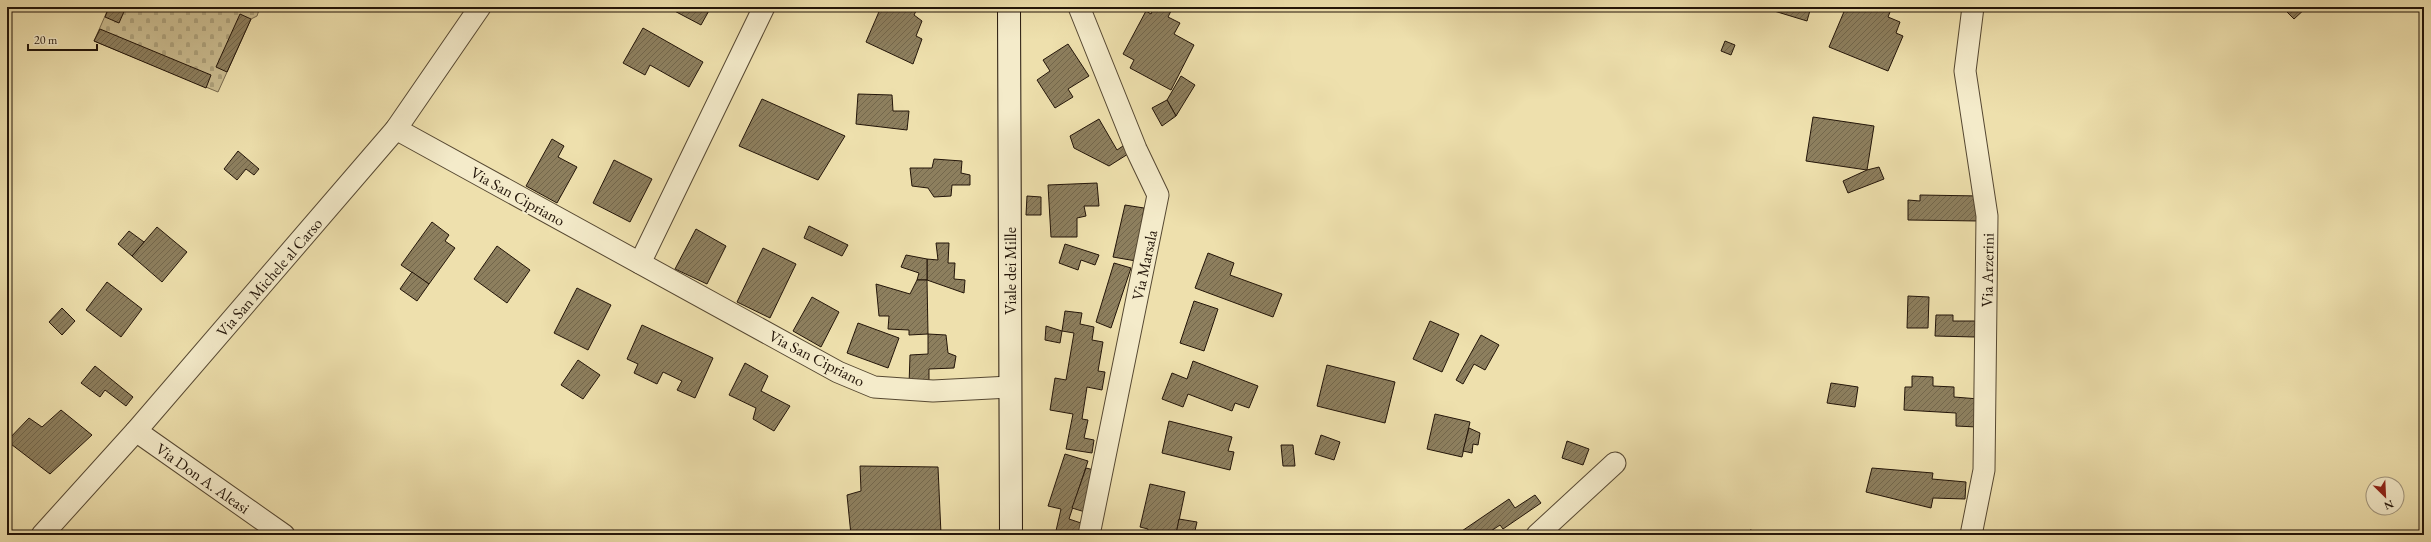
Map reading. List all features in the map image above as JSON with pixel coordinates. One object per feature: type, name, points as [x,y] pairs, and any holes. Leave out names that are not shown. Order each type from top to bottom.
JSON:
[{"type":"main road","name":"Viale dei Mille","points":[[1009,7],[1011,535]]},
{"type":"street","name":"Via San Michele al Carso","points":[[42,535],[136,431],[396,129],[480,7]]},
{"type":"street","points":[[640,263],[764,7]]},
{"type":"street","name":"Via Marsala","points":[[1079,7],[1136,149],[1158,195],[1089,535]]},
{"type":"street","name":"Via Arzerini","points":[[1971,535],[1984,470],[1987,216],[1965,71],[1973,7]]},
{"type":"street","name":"Via San Cipriano","points":[[396,129],[838,372],[874,387],[933,391],[1010,387]]},
{"type":"street","name":"Via Don A. Aleasi","points":[[136,431],[276,532]]},
{"type":"street","points":[[1537,535],[1615,463]]},
{"type":"green space","points":[[109,7],[260,7],[257,16],[251,19],[218,92],[94,41]]},
{"type":"building","points":[[109,7],[126,7],[119,23],[105,17]]},
{"type":"building","points":[[667,7],[711,7],[701,25]]},
{"type":"building","points":[[881,7],[918,7],[914,15],[922,21],[916,36],[922,39],[913,64],[866,42]]},
{"type":"building","points":[[1154,7],[1164,7],[1171,11],[1168,17],[1180,23],[1174,34],[1194,45],[1171,90],[1130,68],[1134,60],[1123,54],[1146,11],[1151,14]]},
{"type":"building","points":[[1761,7],[1811,7],[1807,21]]},
{"type":"building","points":[[1846,7],[1892,7],[1888,17],[1900,22],[1896,33],[1903,36],[1888,71],[1829,47]]},
{"type":"building","points":[[2282,7],[2307,7],[2294,19]]},
{"type":"building","points":[[240,14],[251,19],[227,72],[216,67]]},
{"type":"building","points":[[643,28],[703,62],[689,87],[650,65],[645,75],[623,63]]},
{"type":"building","points":[[100,29],[211,75],[206,88],[94,41]]},
{"type":"building","points":[[1725,41],[1735,45],[1731,55],[1721,51]]},
{"type":"building","points":[[1068,44],[1089,76],[1068,89],[1073,97],[1055,108],[1037,80],[1050,71],[1043,60]]},
{"type":"building","points":[[1181,76],[1195,85],[1176,116],[1167,100]]},
{"type":"building","points":[[858,94],[892,95],[893,111],[909,111],[907,130],[856,124]]},
{"type":"building","points":[[762,99],[845,136],[818,180],[739,146]]},
{"type":"building","points":[[1167,100],[1176,116],[1162,126],[1152,108]]},
{"type":"building","points":[[1813,117],[1874,126],[1867,170],[1806,161]]},
{"type":"building","points":[[1099,119],[1117,150],[1123,146],[1128,154],[1109,166],[1074,148],[1070,136]]},
{"type":"building","points":[[552,139],[564,146],[558,157],[577,167],[557,203],[526,186]]},
{"type":"building","points":[[238,151],[259,169],[254,175],[246,169],[237,180],[224,169]]},
{"type":"building","points":[[934,159],[962,161],[961,173],[970,175],[970,185],[952,185],[951,196],[934,197],[928,188],[912,186],[910,168],[932,168]]},
{"type":"building","points":[[614,160],[652,179],[630,222],[593,203]]},
{"type":"building","points":[[1879,167],[1884,179],[1848,193],[1843,181],[1867,170]]},
{"type":"building","points":[[1097,183],[1099,206],[1084,206],[1086,216],[1077,218],[1077,237],[1051,237],[1048,185]]},
{"type":"building","points":[[1920,195],[1980,196],[1979,221],[1908,220],[1908,200],[1920,201]]},
{"type":"building","points":[[1027,196],[1041,197],[1041,215],[1026,215]]},
{"type":"building","points":[[1125,205],[1144,208],[1136,261],[1113,257]]},
{"type":"building","points":[[432,222],[449,235],[445,241],[455,248],[429,284],[401,265]]},
{"type":"building","points":[[809,226],[848,245],[842,256],[804,238]]},
{"type":"building","points":[[157,227],[187,252],[162,282],[132,256]]},
{"type":"building","points":[[696,229],[726,246],[707,284],[675,269]]},
{"type":"building","points":[[129,231],[144,242],[132,256],[118,244]]},
{"type":"building","points":[[936,243],[949,243],[948,263],[955,263],[954,279],[965,280],[964,293],[927,280],[927,259],[938,260]]},
{"type":"building","points":[[1065,244],[1099,255],[1095,265],[1081,260],[1078,270],[1059,263]]},
{"type":"building","points":[[497,246],[530,270],[507,303],[474,279]]},
{"type":"building","points":[[763,248],[796,264],[770,318],[737,302]]},
{"type":"building","points":[[1208,253],[1234,263],[1230,275],[1282,294],[1273,317],[1195,288]]},
{"type":"building","points":[[906,255],[927,259],[927,280],[917,280],[919,273],[901,267]]},
{"type":"building","points":[[1114,263],[1131,268],[1111,328],[1096,322]]},
{"type":"building","points":[[412,272],[429,284],[417,301],[400,289]]},
{"type":"building","points":[[917,280],[927,280],[928,334],[909,335],[909,330],[888,329],[889,316],[879,316],[876,284],[910,294]]},
{"type":"building","points":[[107,282],[142,309],[121,337],[86,310]]},
{"type":"building","points":[[577,288],[611,305],[588,350],[554,333]]},
{"type":"building","points":[[1908,296],[1929,297],[1928,328],[1907,328]]},
{"type":"building","points":[[812,297],[839,312],[821,347],[793,331]]},
{"type":"building","points":[[1194,301],[1218,309],[1204,351],[1180,343]]},
{"type":"building","points":[[62,308],[75,321],[62,335],[49,322]]},
{"type":"building","points":[[1065,311],[1082,313],[1080,324],[1094,327],[1092,340],[1103,342],[1098,371],[1105,372],[1102,390],[1087,387],[1082,419],[1088,420],[1084,438],[1094,440],[1092,453],[1066,449],[1073,414],[1050,410],[1055,378],[1066,380],[1074,333],[1062,331]]},
{"type":"building","points":[[1936,315],[1953,315],[1953,321],[1975,321],[1975,337],[1935,336]]},
{"type":"building","points":[[1430,321],[1459,334],[1442,372],[1413,359]]},
{"type":"building","points":[[858,323],[899,338],[888,368],[847,353]]},
{"type":"building","points":[[642,325],[713,358],[695,398],[677,390],[682,381],[663,372],[657,384],[634,373],[638,364],[627,359]]},
{"type":"building","points":[[1046,326],[1062,331],[1060,343],[1045,340]]},
{"type":"building","points":[[928,334],[946,335],[948,353],[956,356],[954,368],[929,369],[929,385],[909,385],[910,355],[928,354]]},
{"type":"building","points":[[1481,335],[1499,345],[1485,370],[1474,364],[1463,384],[1456,380]]},
{"type":"building","points":[[578,360],[600,375],[583,399],[561,385]]},
{"type":"building","points":[[1193,361],[1258,386],[1249,408],[1235,403],[1232,411],[1188,394],[1183,407],[1162,399],[1172,373],[1187,379]]},
{"type":"building","points":[[745,363],[768,376],[761,391],[790,406],[774,431],[753,419],[756,408],[729,395]]},
{"type":"building","points":[[1327,365],[1395,382],[1385,423],[1317,406]]},
{"type":"building","points":[[95,366],[133,397],[126,406],[105,390],[100,397],[81,383]]},
{"type":"building","points":[[1912,376],[1933,377],[1933,386],[1954,387],[1954,397],[1979,399],[1977,427],[1956,426],[1956,413],[1904,410],[1905,387],[1912,387]]},
{"type":"building","points":[[1831,383],[1858,387],[1855,407],[1827,403]]},
{"type":"building","points":[[61,410],[92,435],[50,474],[7,441],[29,418],[42,427]]},
{"type":"building","points":[[1435,414],[1470,422],[1462,457],[1427,449]]},
{"type":"building","points":[[1169,421],[1232,437],[1228,451],[1234,452],[1230,470],[1162,453]]},
{"type":"building","points":[[1469,428],[1480,433],[1478,445],[1473,444],[1472,453],[1463,451]]},
{"type":"building","points":[[1321,435],[1340,442],[1334,460],[1315,454]]},
{"type":"building","points":[[1567,441],[1589,449],[1583,465],[1562,458]]},
{"type":"building","points":[[1281,445],[1293,445],[1295,466],[1283,466]]},
{"type":"building","points":[[1065,454],[1088,461],[1069,519],[1081,523],[1078,535],[1055,535],[1061,509],[1048,506]]},
{"type":"building","points":[[860,466],[938,467],[941,534],[851,535],[847,495],[861,491]]},
{"type":"building","points":[[1086,468],[1098,471],[1085,512],[1072,508]]},
{"type":"building","points":[[1872,468],[1933,473],[1932,479],[1966,482],[1965,499],[1933,498],[1931,508],[1866,492]]},
{"type":"building","points":[[1150,484],[1185,492],[1176,535],[1147,535],[1148,529],[1140,527]]},
{"type":"building","points":[[1535,495],[1541,503],[1503,529],[1500,525],[1488,533],[1489,535],[1456,535],[1509,499],[1515,508]]},
{"type":"building","points":[[1179,519],[1197,522],[1194,535],[1176,534]]},
{"type":"building","points":[[1750,530],[1775,535],[1749,535]]}]
